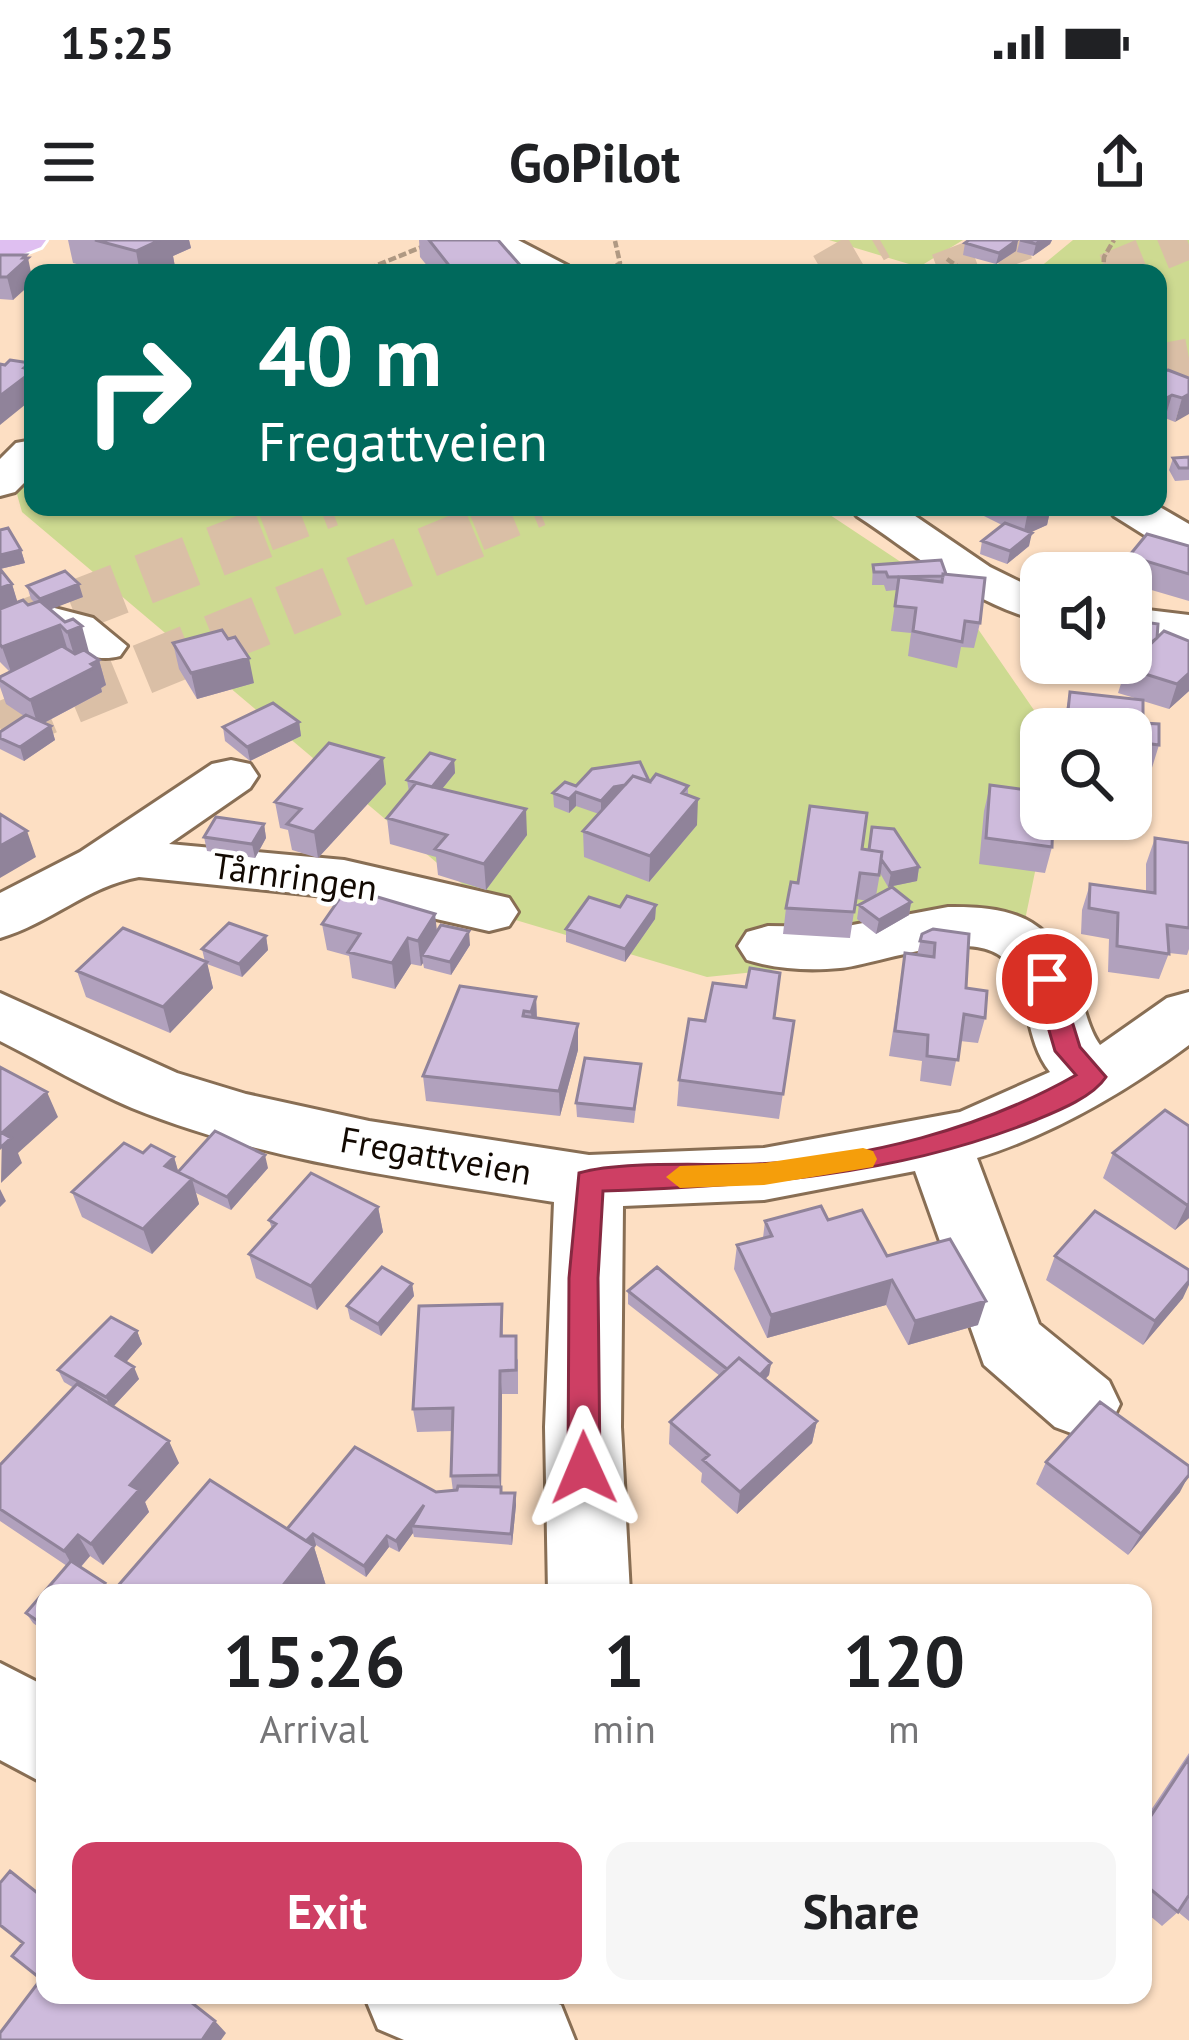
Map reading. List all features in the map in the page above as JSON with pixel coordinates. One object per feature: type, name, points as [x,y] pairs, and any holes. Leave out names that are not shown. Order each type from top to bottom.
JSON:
[{"type":"main road","points":[[0,253],[29,240]]},
{"type":"street","points":[[491,240],[538,264]]},
{"type":"street","points":[[0,483],[24,459]]},
{"type":"street","points":[[885,516],[985,584],[1020,601]]},
{"type":"street","points":[[1144,516],[1189,543]]},
{"type":"street","points":[[0,629],[39,616],[57,619],[103,646]]},
{"type":"street","points":[[1152,625],[1189,629]]},
{"type":"street","name":"Tårnringen","points":[[0,918],[98,866],[231,776]]},
{"type":"street","name":"Tårnringen","points":[[98,866],[171,859],[263,868],[344,879],[489,912]]},
{"type":"street","points":[[768,946],[848,947],[925,926],[978,927],[1007,938],[1037,956],[1068,1051],[1093,1077]]},
{"type":"street","name":"Fregattveien","points":[[0,1015],[155,1091],[246,1119],[370,1146],[589,1181],[764,1174],[968,1136],[1045,1105],[1189,1014]]},
{"type":"street","points":[[938,1142],[1010,1343],[1082,1404]]},
{"type":"street","points":[[589,1181],[583,1427],[589,1584]]},
{"type":"street","points":[[0,1706],[36,1733]]},
{"type":"street","points":[[435,2004],[526,2040]]},
{"type":"path","points":[[381,264],[442,240]]},
{"type":"path","points":[[947,259],[954,264]]},
{"type":"green space","points":[[829,240],[963,240],[924,264],[909,264]]},
{"type":"green space","points":[[1073,240],[1189,240],[1189,364],[1167,354],[1167,264],[1044,264]]},
{"type":"green space","points":[[24,478],[24,514],[15,487]]},
{"type":"green space","points":[[27,516],[832,516],[958,600],[1033,708],[1020,708],[1020,840],[1042,840],[1020,944],[707,977],[489,912],[488,906]]},
{"type":"building","points":[[95,240],[160,240],[136,251]]},
{"type":"building","points":[[429,240],[498,240],[519,264],[448,264]]},
{"type":"building","points":[[1017,240],[999,253],[965,243]]},
{"type":"building","points":[[0,255],[28,258],[7,277],[0,277]]},
{"type":"building","points":[[10,360],[24,362],[24,378],[0,396],[0,364]]},
{"type":"building","points":[[1167,370],[1189,378],[1189,394],[1167,398]]},
{"type":"building","points":[[1189,457],[1189,468],[1179,468],[1173,458]]},
{"type":"building","points":[[1005,523],[1032,533],[1010,551],[982,541]]},
{"type":"building","points":[[8,528],[21,550],[0,555],[0,530]]},
{"type":"building","points":[[1147,534],[1189,546],[1189,574],[1152,563],[1152,552],[1132,552]]},
{"type":"building","points":[[941,560],[943,576],[888,577],[886,572],[874,572],[873,565]]},
{"type":"building","points":[[0,569],[12,584],[0,588]]},
{"type":"building","points":[[65,571],[79,584],[40,599],[27,586]]},
{"type":"building","points":[[943,574],[985,578],[980,623],[965,621],[962,642],[913,631],[916,608],[895,606],[899,577],[942,582]]},
{"type":"building","points":[[23,600],[28,605],[40,601],[65,622],[73,619],[82,626],[67,632],[60,625],[2,647],[0,609]]},
{"type":"building","points":[[222,630],[228,639],[235,637],[249,658],[191,673],[173,643]]},
{"type":"building","points":[[1164,631],[1189,641],[1189,673],[1177,684],[1152,676],[1152,643]]},
{"type":"building","points":[[62,646],[75,654],[84,650],[99,660],[91,664],[95,667],[30,700],[0,680],[0,677]]},
{"type":"building","points":[[1070,692],[1143,700],[1143,708],[1068,708]]},
{"type":"building","points":[[273,703],[299,722],[247,747],[223,727]]},
{"type":"building","points":[[26,715],[51,726],[20,747],[0,738],[0,732]]},
{"type":"building","points":[[1152,724],[1159,724],[1159,745],[1152,744]]},
{"type":"building","points":[[329,743],[383,758],[314,832],[287,824],[301,809],[275,802]]},
{"type":"building","points":[[430,753],[454,760],[432,787],[407,780]]},
{"type":"building","points":[[640,762],[649,781],[633,776],[601,801],[576,792],[569,799],[553,793],[565,782],[576,786],[592,769]]},
{"type":"building","points":[[656,774],[688,786],[682,793],[698,799],[650,856],[583,831],[633,776],[650,782]]},
{"type":"building","points":[[416,783],[526,809],[484,864],[435,849],[447,835],[387,818]]},
{"type":"building","points":[[990,785],[1020,789],[1020,840],[1052,840],[1052,847],[986,838]]},
{"type":"building","points":[[810,806],[867,813],[862,849],[882,852],[879,875],[860,873],[854,912],[786,908],[791,882],[798,883]]},
{"type":"building","points":[[0,814],[27,831],[0,846]]},
{"type":"building","points":[[216,817],[264,824],[252,844],[204,837]]},
{"type":"building","points":[[872,827],[894,829],[919,867],[891,873],[881,859],[882,852],[869,850]]},
{"type":"building","points":[[1155,838],[1189,843],[1189,928],[1167,925],[1169,954],[1117,946],[1118,913],[1089,908],[1090,884],[1155,893]]},
{"type":"building","points":[[892,887],[911,902],[879,920],[859,905]]},
{"type":"building","points":[[347,888],[435,914],[418,941],[408,938],[392,963],[348,952],[360,934],[322,924]]},
{"type":"building","points":[[627,896],[656,905],[625,949],[566,929],[589,897],[620,907]]},
{"type":"building","points":[[229,923],[266,936],[239,964],[202,949]]},
{"type":"building","points":[[441,925],[469,931],[450,962],[422,955]]},
{"type":"building","points":[[123,928],[207,962],[163,1007],[77,971]]},
{"type":"building","points":[[933,929],[969,934],[966,988],[987,991],[985,1018],[964,1014],[958,1060],[927,1056],[928,1035],[895,1031],[905,953],[934,957],[935,943],[920,941],[922,934]]},
{"type":"building","points":[[750,968],[780,973],[774,1018],[794,1021],[783,1094],[679,1080],[689,1019],[705,1021],[713,983],[746,987]]},
{"type":"building","points":[[460,986],[536,997],[531,1012],[524,1011],[523,1016],[578,1024],[559,1091],[423,1076]]},
{"type":"building","points":[[585,1058],[641,1064],[634,1109],[576,1103]]},
{"type":"building","points":[[0,1067],[47,1092],[2,1133],[11,1138],[0,1148]]},
{"type":"building","points":[[1165,1110],[1189,1126],[1187,1205],[1113,1153]]},
{"type":"building","points":[[215,1131],[265,1155],[227,1197],[178,1172]]},
{"type":"building","points":[[124,1143],[143,1153],[151,1145],[174,1157],[165,1166],[192,1179],[143,1229],[72,1192]]},
{"type":"building","points":[[311,1173],[378,1207],[311,1286],[249,1254],[276,1224],[269,1220]]},
{"type":"building","points":[[821,1206],[828,1220],[862,1210],[887,1256],[950,1239],[986,1301],[915,1321],[892,1280],[771,1315],[737,1245],[772,1236],[765,1221]]},
{"type":"building","points":[[1095,1211],[1189,1270],[1189,1281],[1155,1321],[1055,1256]]},
{"type":"building","points":[[382,1267],[412,1284],[378,1324],[347,1306]]},
{"type":"building","points":[[657,1267],[771,1363],[760,1375],[739,1358],[727,1369],[628,1291]]},
{"type":"building","points":[[502,1304],[501,1336],[516,1336],[516,1370],[500,1371],[499,1475],[451,1476],[453,1408],[413,1409],[419,1306]]},
{"type":"building","points":[[111,1317],[137,1331],[116,1356],[134,1367],[106,1397],[58,1370]]},
{"type":"building","points":[[739,1358],[817,1421],[740,1492],[703,1460],[709,1455],[670,1422]]},
{"type":"building","points":[[77,1384],[169,1441],[130,1485],[139,1490],[91,1544],[78,1535],[64,1551],[0,1509],[0,1465]]},
{"type":"building","points":[[1100,1402],[1189,1466],[1189,1475],[1141,1534],[1046,1462]]},
{"type":"building","points":[[355,1447],[436,1492],[458,1486],[501,1487],[501,1493],[515,1493],[511,1534],[412,1526],[424,1505],[396,1541],[387,1536],[364,1566],[313,1534],[306,1541],[287,1529]]},
{"type":"building","points":[[210,1480],[314,1546],[284,1584],[120,1584]]},
{"type":"building","points":[[71,1561],[105,1583],[104,1584],[51,1584]]},
{"type":"building","points":[[36,1601],[36,1620],[26,1613]]},
{"type":"building","points":[[1189,1758],[1189,1895],[1178,1912],[1152,1890],[1152,1814]]},
{"type":"building","points":[[10,1871],[36,1892],[36,1975],[12,1956],[23,1943],[0,1925],[0,1883]]},
{"type":"building","points":[[36,1986],[36,2004],[193,2004],[215,2021],[202,2040],[0,2040],[0,2033]]},
{"type":"tunnel","points":[[839,264],[880,240]]},
{"type":"tunnel","points":[[962,264],[1025,240]]},
{"type":"tunnel","points":[[1129,264],[1187,240]]},
{"type":"tunnel","points":[[1167,362],[1189,358]]},
{"type":"tunnel","points":[[266,532],[308,516]]},
{"type":"tunnel","points":[[477,532],[516,516]]},
{"type":"tunnel","points":[[0,635],[274,529]]},
{"type":"tunnel","points":[[0,728],[484,529]]},
{"type":"slow traffic","points":[[680,1177],[764,1174],[863,1159]]},
{"type":"route","points":[[584,1468],[583,1278],[589,1181],[764,1174],[858,1160],[968,1136],[1045,1105],[1093,1077],[1068,1051],[1047,979]]}]
